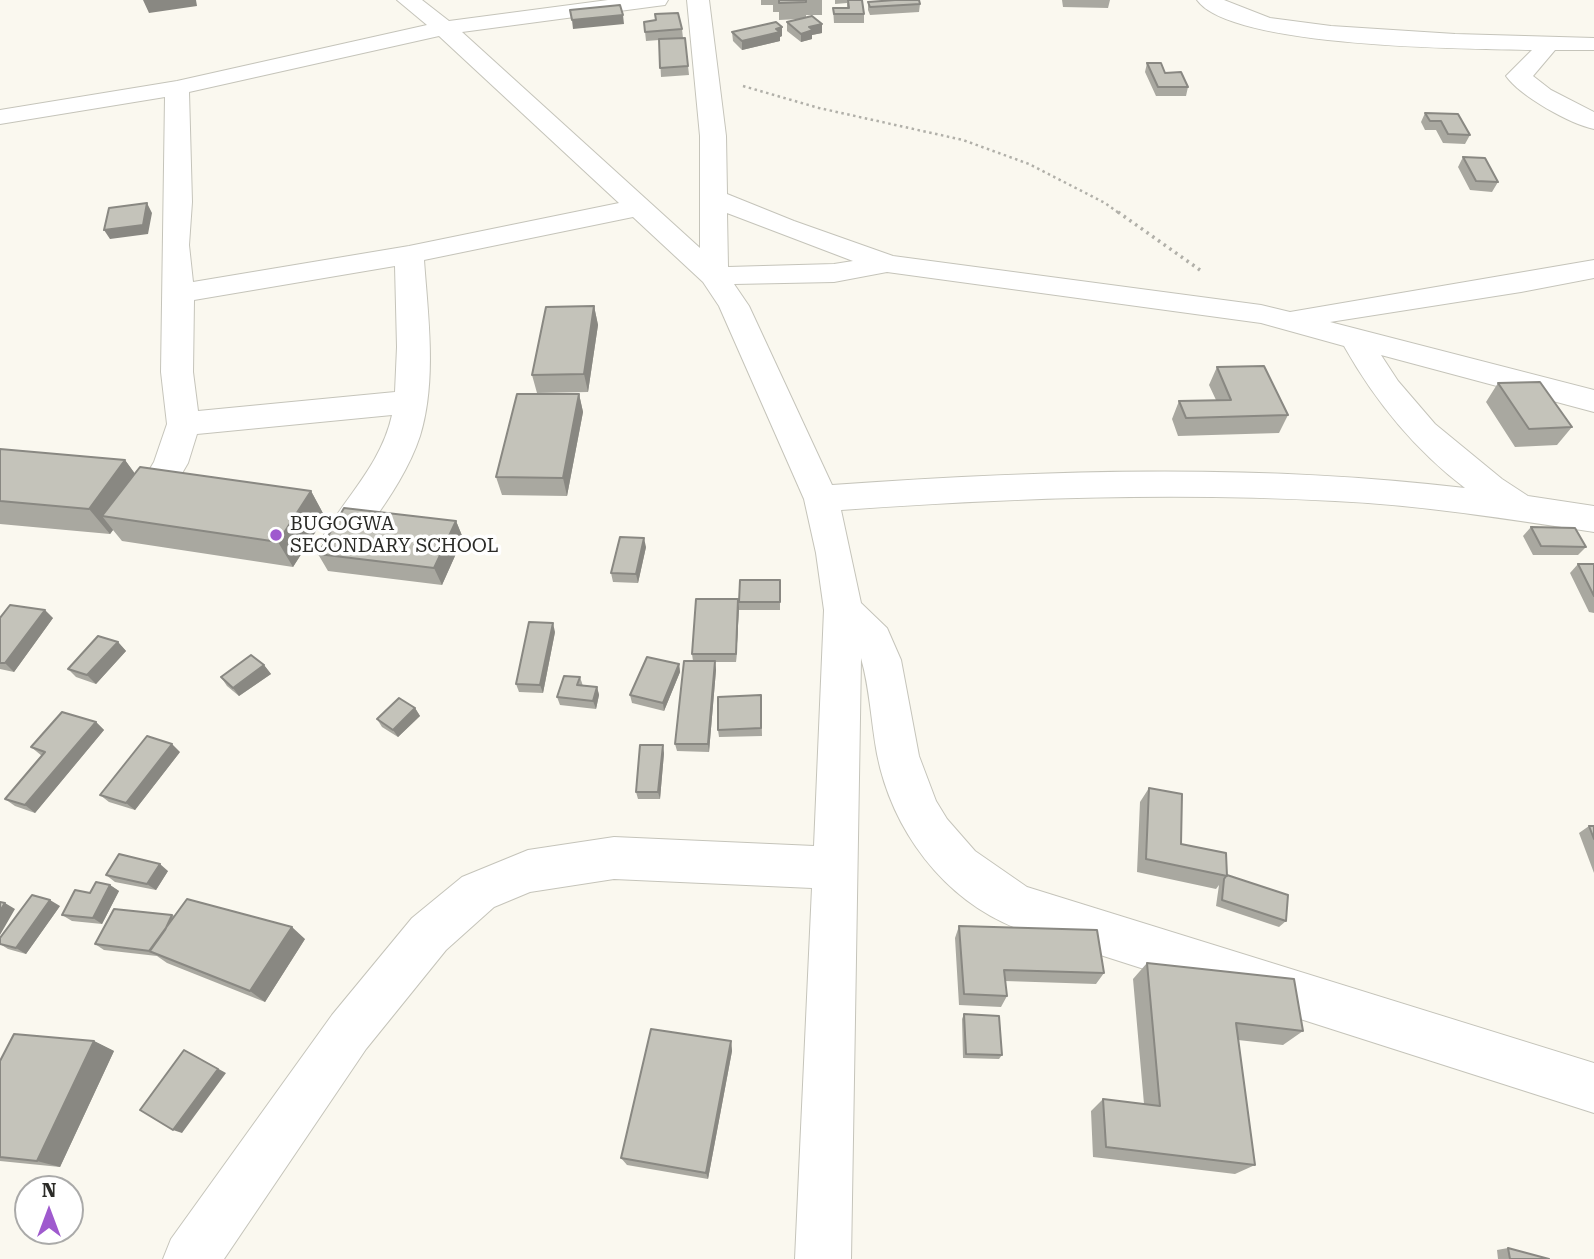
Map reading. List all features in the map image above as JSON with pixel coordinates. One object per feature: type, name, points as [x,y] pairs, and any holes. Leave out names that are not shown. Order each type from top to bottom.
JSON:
[{"type":"street","points":[[408,0],[444,28],[714,276],[734,306],[821,499],[834,553],[843,610],[822,1259]]},
{"type":"street","points":[[0,117],[177,88],[444,28],[657,0]]},
{"type":"street","points":[[698,0],[709,76],[713,136],[714,276]]},
{"type":"street","points":[[1208,0],[1235,15],[1254,21],[1334,33],[1549,43],[1593,49]]},
{"type":"street","points":[[1549,43],[1532,65],[1518,76],[1543,95],[1594,122]]},
{"type":"street","points":[[144,509],[171,463],[183,424],[177,372],[177,88]]},
{"type":"street","points":[[713,198],[888,264],[1252,313],[1355,337],[1594,401]]},
{"type":"street","points":[[179,293],[409,255],[640,208]]},
{"type":"street","points":[[339,540],[366,505],[390,465],[404,434],[409,402],[412,299],[409,255]]},
{"type":"street","points":[[714,276],[834,274],[888,264]]},
{"type":"street","points":[[1290,321],[1344,309],[1410,302],[1587,273]]},
{"type":"street","points":[[1355,337],[1382,387],[1411,423],[1447,456],[1520,508]]},
{"type":"street","points":[[183,424],[409,402]]},
{"type":"street","points":[[821,499],[1014,486],[1337,488],[1594,519]]},
{"type":"street","points":[[843,610],[862,626],[876,644],[902,770],[919,811],[944,852],[982,888],[1016,906],[1594,1088]]},
{"type":"street","points":[[191,1259],[349,1032],[429,934],[478,892],[528,871],[614,858],[833,868]]},
{"type":"path","points":[[709,76],[819,108],[963,140],[1029,164],[1105,204],[1209,277],[1252,313]]},
{"type":"building","points":[[779,0],[806,0],[806,2],[779,3]]},
{"type":"building","points":[[848,0],[862,0],[864,14],[834,14],[833,8],[849,8]]},
{"type":"building","points":[[919,0],[920,4],[870,7],[868,2]]},
{"type":"building","points":[[620,5],[623,15],[572,20],[570,10]]},
{"type":"building","points":[[678,13],[682,29],[645,32],[644,22],[656,20],[655,14]]},
{"type":"building","points":[[812,16],[822,24],[809,27],[813,30],[801,34],[787,22]]},
{"type":"building","points":[[776,22],[782,27],[776,29],[780,32],[742,41],[732,32]]},
{"type":"building","points":[[685,38],[688,66],[660,68],[659,39]]},
{"type":"building","points":[[1147,63],[1161,63],[1165,73],[1181,72],[1188,87],[1158,87]]},
{"type":"building","points":[[1425,113],[1458,114],[1470,135],[1448,134],[1441,121],[1430,121]]},
{"type":"building","points":[[1463,157],[1485,158],[1498,182],[1476,181]]},
{"type":"building","points":[[147,203],[143,225],[104,230],[109,208]]},
{"type":"building","points":[[594,306],[584,374],[532,375],[546,307]]},
{"type":"building","points":[[1264,366],[1288,415],[1186,418],[1179,401],[1231,400],[1217,367]]},
{"type":"building","points":[[1540,382],[1572,427],[1529,429],[1498,383]]},
{"type":"building","points":[[517,394],[579,394],[563,478],[496,477]]},
{"type":"building","points":[[0,449],[125,460],[89,509],[0,501]]},
{"type":"building","points":[[140,467],[311,491],[278,542],[102,516]]},
{"type":"building","points":[[344,508],[456,521],[434,568],[318,554]]},
{"type":"building","points":[[1531,527],[1575,528],[1586,547],[1541,546]]},
{"type":"building","points":[[620,537],[644,538],[636,574],[611,573]]},
{"type":"building","points":[[1578,564],[1594,564],[1594,596]]},
{"type":"building","points":[[740,580],[780,580],[780,602],[739,602]]},
{"type":"building","points":[[696,599],[738,599],[736,654],[692,654]]},
{"type":"building","points":[[10,605],[45,610],[5,663],[0,663],[0,618]]},
{"type":"building","points":[[529,622],[553,623],[540,685],[516,684]]},
{"type":"building","points":[[98,636],[118,642],[87,675],[68,669]]},
{"type":"building","points":[[251,655],[264,665],[233,688],[221,677]]},
{"type":"building","points":[[647,657],[679,664],[663,703],[630,695]]},
{"type":"building","points":[[684,661],[715,661],[708,744],[675,744]]},
{"type":"building","points":[[564,676],[580,677],[577,685],[597,687],[593,701],[557,697]]},
{"type":"building","points":[[761,695],[761,728],[718,730],[718,697]]},
{"type":"building","points":[[399,698],[415,708],[393,730],[377,719]]},
{"type":"building","points":[[62,712],[96,722],[25,805],[5,799],[45,752],[31,747]]},
{"type":"building","points":[[147,736],[172,744],[126,803],[100,795]]},
{"type":"building","points":[[640,745],[663,745],[658,792],[636,792]]},
{"type":"building","points":[[1149,788],[1182,794],[1181,844],[1226,853],[1227,876],[1146,859]]},
{"type":"building","points":[[1589,826],[1594,826],[1594,839]]},
{"type":"building","points":[[119,854],[160,864],[147,884],[106,875]]},
{"type":"building","points":[[1227,875],[1288,895],[1286,921],[1222,900],[1224,879]]},
{"type":"building","points":[[96,882],[110,885],[93,918],[62,915],[75,890],[90,893]]},
{"type":"building","points":[[32,895],[50,900],[16,948],[0,944],[0,938]]},
{"type":"building","points":[[187,899],[292,927],[250,991],[149,951]]},
{"type":"building","points":[[114,909],[172,915],[150,951],[95,944]]},
{"type":"building","points":[[959,926],[1097,930],[1104,973],[1004,970],[1007,996],[964,994]]},
{"type":"building","points":[[1147,963],[1294,979],[1303,1031],[1236,1023],[1255,1165],[1106,1147],[1103,1099],[1160,1106]]},
{"type":"building","points":[[964,1014],[999,1016],[1002,1055],[966,1054]]},
{"type":"building","points":[[651,1029],[731,1041],[706,1173],[621,1158]]},
{"type":"building","points":[[14,1034],[94,1041],[37,1161],[0,1157],[0,1061]]},
{"type":"building","points":[[184,1050],[218,1069],[173,1130],[140,1110]]},
{"type":"building","points":[[1508,1248],[1549,1259],[1510,1259]]},
{"type":"place","name":"BUGOGWA SECONDARY SCHOOL","points":[[276,535]]}]
